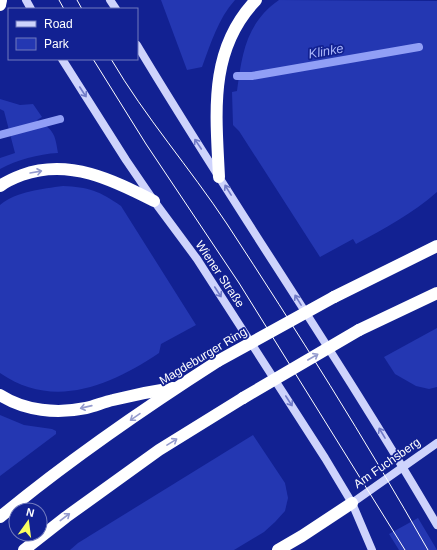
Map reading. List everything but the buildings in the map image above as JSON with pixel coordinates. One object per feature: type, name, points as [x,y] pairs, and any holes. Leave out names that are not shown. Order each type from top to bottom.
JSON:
[{"type":"highway","points":[[0,5],[1,0]]},
{"type":"highway","points":[[220,177],[217,129],[220,71],[225,50],[237,24],[256,0]]},
{"type":"highway","points":[[0,186],[6,181],[32,172],[58,168],[86,172],[112,181],[154,201]]},
{"type":"highway","name":"Magdeburger Ring","points":[[0,517],[97,443],[218,361],[334,297],[435,245]]},
{"type":"highway","points":[[24,550],[66,517],[159,450],[243,398],[359,330],[437,293]]},
{"type":"highway","points":[[0,394],[8,400],[28,408],[49,411],[67,411],[178,387]]},
{"type":"highway","points":[[278,550],[314,529],[352,503]]},
{"type":"main road","points":[[138,47],[183,122],[220,177],[403,466],[437,525]]},
{"type":"main road","name":"Wiener Straße","points":[[63,60],[126,160],[197,259],[325,458],[352,503],[372,550]]},
{"type":"main road","name":"Am Fuchsberg","points":[[352,503],[437,443]]},
{"type":"green space","points":[[161,0],[235,0],[219,23],[202,67],[187,70]]},
{"type":"green space","points":[[279,0],[437,1],[437,192],[408,214],[356,244],[353,239],[320,257],[239,131],[233,125],[232,92],[237,91],[241,64],[248,40],[259,19]]},
{"type":"green space","points":[[0,99],[20,105],[33,104],[42,117],[37,120],[53,133],[58,153],[28,158],[0,169],[0,158],[15,153],[4,111],[0,109]]},
{"type":"green space","points":[[63,186],[80,187],[100,193],[121,206],[196,325],[161,344],[159,353],[121,375],[101,384],[61,392],[40,390],[20,384],[0,373],[0,205],[7,200],[22,194]]},
{"type":"green space","points":[[437,328],[437,387],[429,389],[416,386],[395,374],[384,357]]},
{"type":"green space","points":[[0,415],[24,425],[52,429],[56,431],[56,434],[0,476]]},
{"type":"green space","points":[[253,435],[285,483],[288,498],[285,511],[264,532],[234,550],[70,550],[78,543]]},
{"type":"green space","points":[[418,518],[437,550],[399,550],[389,534]]},
{"type":"waterway","name":"Klinke","points":[[237,76],[252,76],[419,47]]},
{"type":"waterway","name":"Klinke","points":[[0,135],[60,119]]},
{"type":"tram line","points":[[59,0],[63,8]]},
{"type":"tram line","points":[[77,0],[81,8]]},
{"type":"tram line","points":[[94,60],[146,144],[239,283],[405,550]]},
{"type":"tram line","points":[[112,60],[138,101],[213,203],[253,264],[355,426],[428,550]]}]
